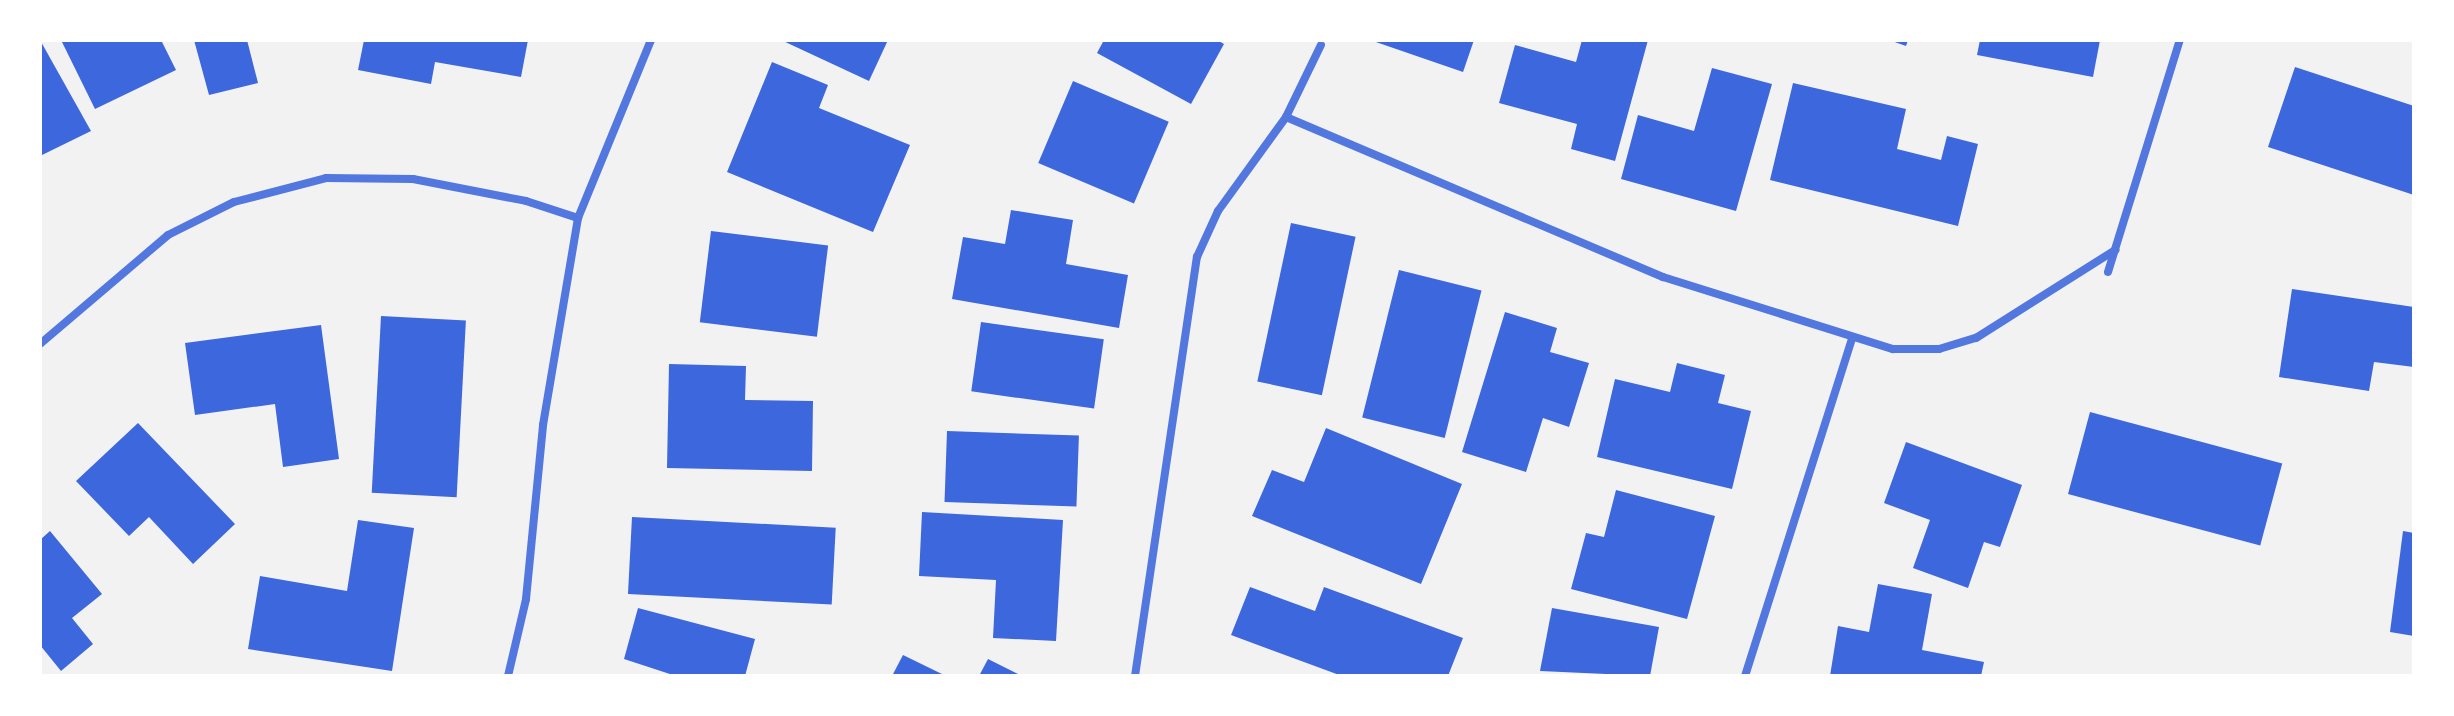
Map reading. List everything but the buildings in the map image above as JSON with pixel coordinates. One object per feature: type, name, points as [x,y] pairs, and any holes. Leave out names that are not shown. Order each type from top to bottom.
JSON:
[{"type":"street","points":[[508,676],[526,599],[543,425],[578,218],[651,40]]},
{"type":"street","points":[[2108,272],[2180,40]]},
{"type":"street","points":[[1135,676],[1197,257],[1218,211],[1286,117],[1321,45]]},
{"type":"street","points":[[1286,117],[1610,257],[1852,338],[1905,351],[1964,342],[2115,250]]},
{"type":"street","points":[[40,344],[168,235],[234,202],[326,178],[413,179],[526,201],[578,218]]},
{"type":"street","points":[[1745,676],[1852,338]]}]
